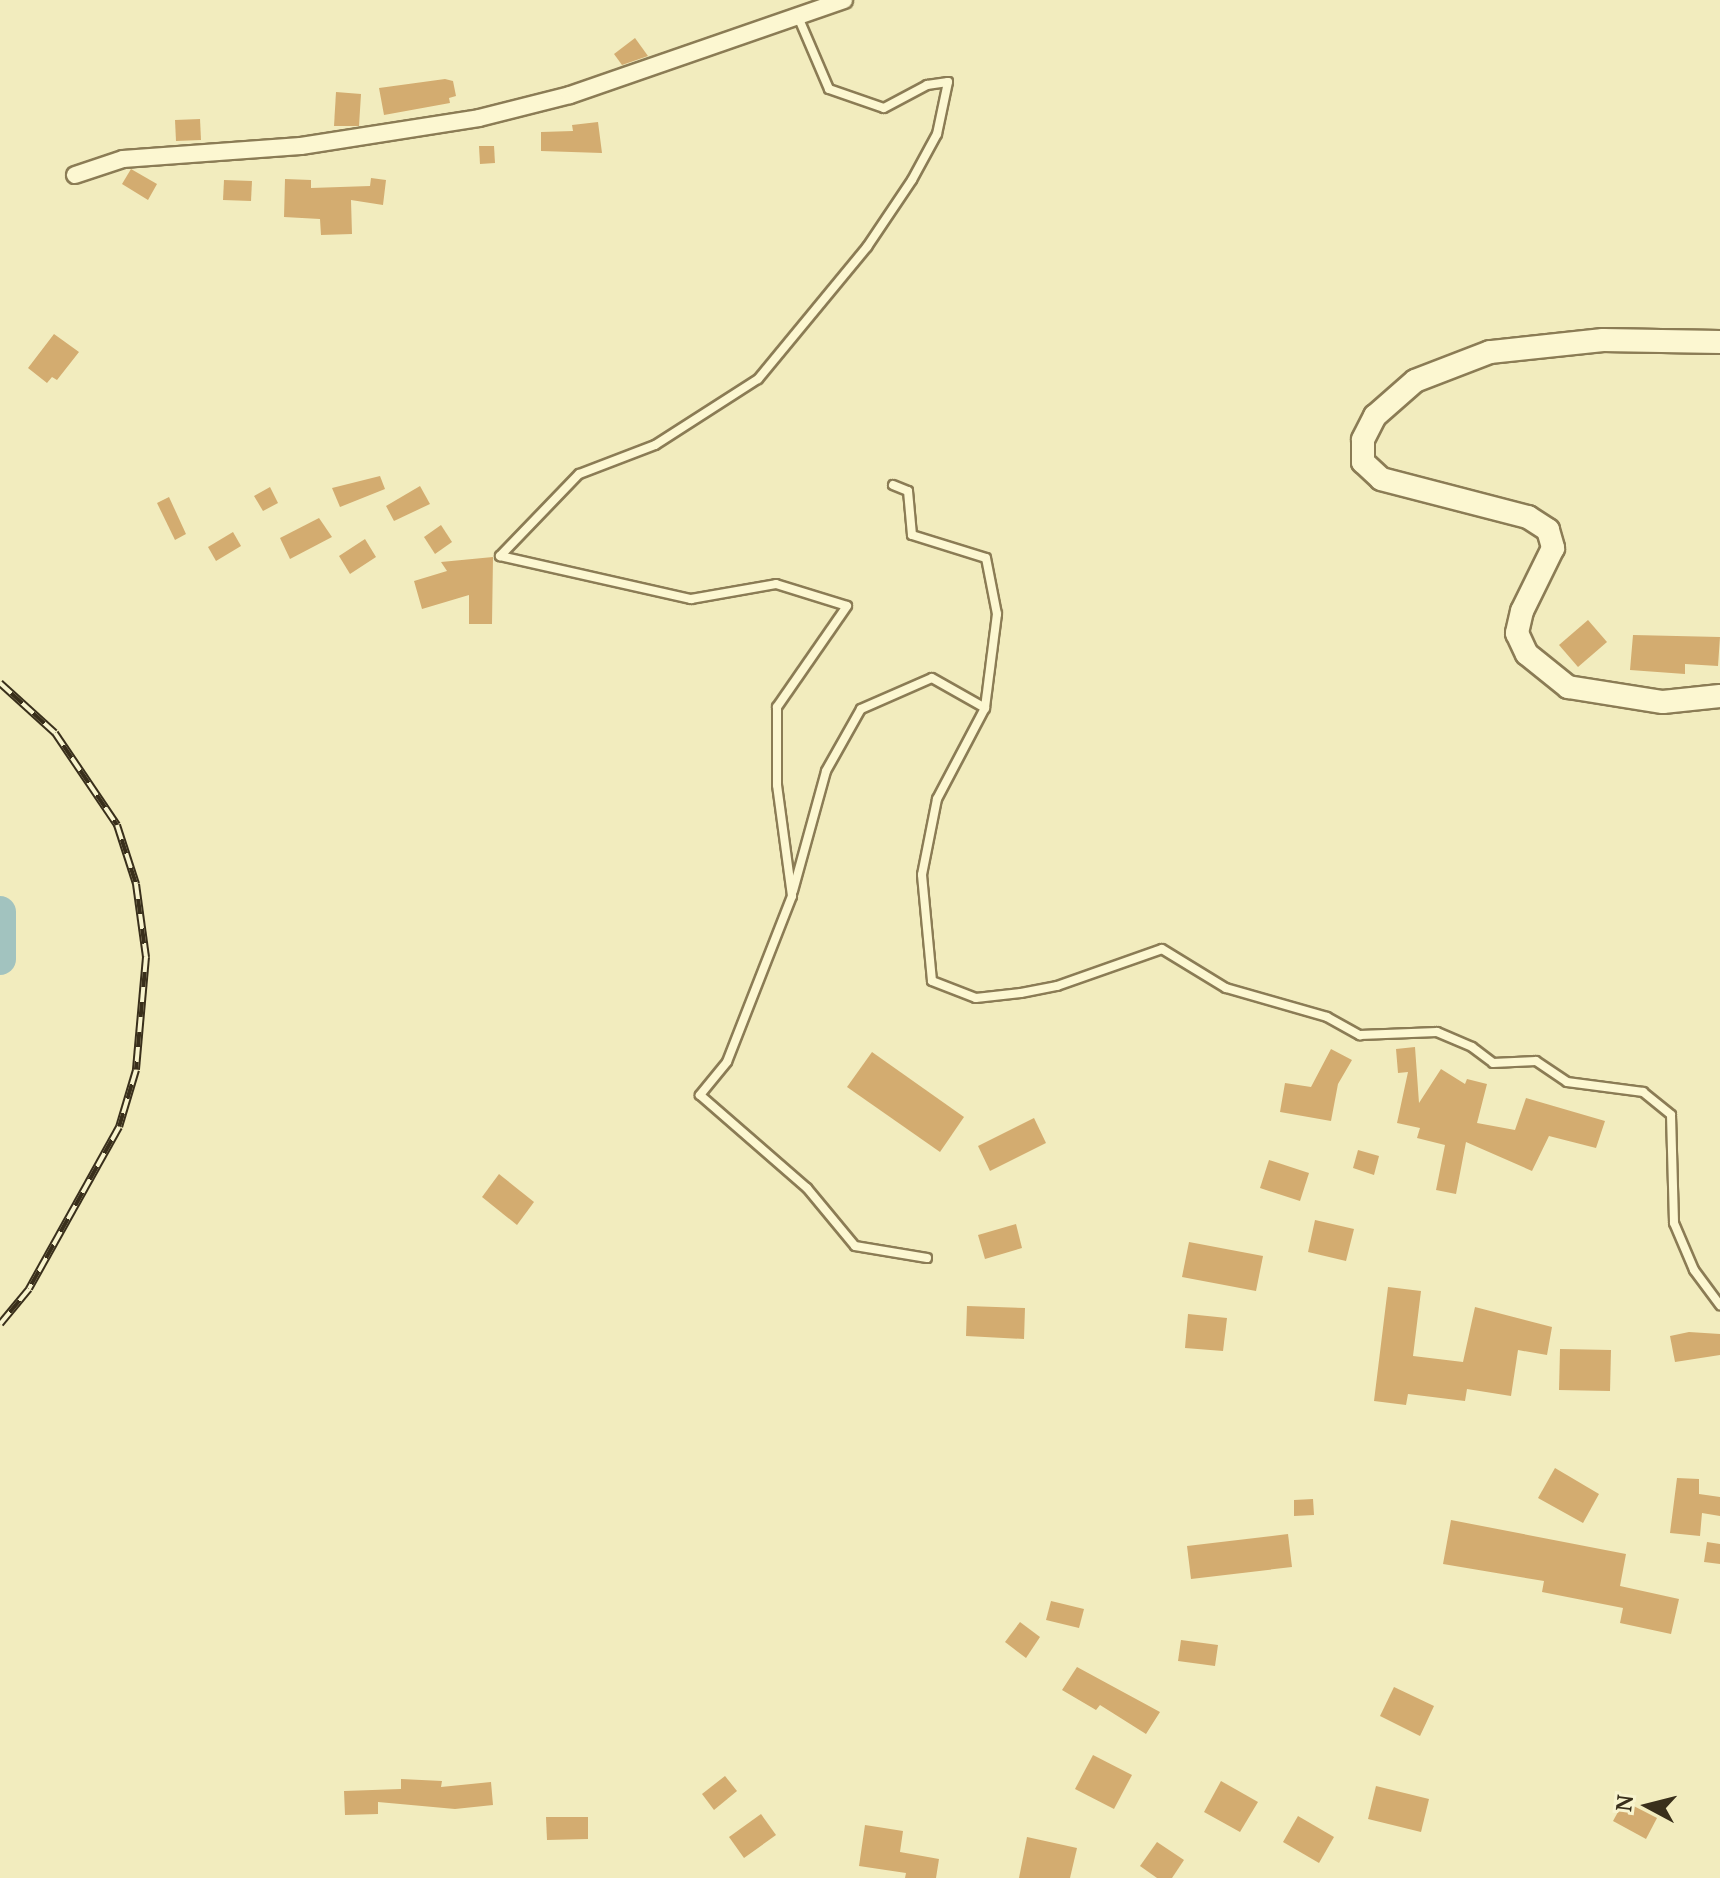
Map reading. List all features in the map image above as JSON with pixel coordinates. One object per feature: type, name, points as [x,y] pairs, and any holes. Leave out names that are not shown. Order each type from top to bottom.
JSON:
[{"type":"street","points":[[75,175],[123,159],[301,146],[479,118],[570,95],[799,19],[844,0]]},
{"type":"street","points":[[1720,342],[1603,340],[1490,352],[1415,381],[1375,416],[1363,440],[1363,462],[1381,479],[1528,517],[1548,530],[1553,548],[1517,633],[1527,654],[1568,687],[1663,702],[1720,696]]},
{"type":"lane","points":[[792,896],[777,785],[777,707],[847,606],[776,584],[691,599],[500,556],[579,474],[655,445],[758,379],[867,247],[912,180],[937,134],[948,82],[927,85],[884,108],[829,89],[799,19]]},
{"type":"lane","points":[[893,485],[908,491],[912,535],[986,558],[997,614],[985,708],[937,799],[922,875],[932,981],[976,998],[1021,993],[1057,986],[1162,949],[1226,988],[1327,1017],[1360,1035],[1437,1032],[1472,1047],[1493,1063],[1536,1061],[1567,1082],[1643,1092],[1671,1115],[1674,1223],[1694,1270],[1720,1305]]},
{"type":"lane","points":[[927,1258],[855,1246],[807,1188],[700,1095],[727,1062],[792,896],[826,771],[861,709],[932,678],[985,708]]},
{"type":"building","points":[[635,38],[648,56],[622,65],[614,54]]},
{"type":"building","points":[[445,79],[453,81],[456,96],[449,98],[450,103],[384,115],[379,88]]},
{"type":"building","points":[[336,92],[361,94],[359,126],[334,126]]},
{"type":"building","points":[[200,119],[201,140],[176,141],[175,120]]},
{"type":"building","points":[[598,122],[602,153],[541,151],[541,132],[573,131],[572,125]]},
{"type":"building","points":[[479,146],[494,146],[495,163],[480,164]]},
{"type":"building","points":[[131,169],[157,184],[148,200],[122,184]]},
{"type":"building","points":[[371,178],[386,180],[383,205],[351,200],[352,234],[321,235],[320,219],[284,217],[285,179],[311,180],[311,188],[370,186]]},
{"type":"building","points":[[224,180],[252,181],[251,201],[223,200]]},
{"type":"building","points":[[54,334],[79,352],[57,380],[52,377],[47,383],[28,368]]},
{"type":"building","points":[[380,476],[385,489],[340,507],[332,488]]},
{"type":"building","points":[[420,486],[430,504],[394,521],[386,506]]},
{"type":"building","points":[[270,487],[278,503],[263,511],[254,496]]},
{"type":"building","points":[[169,497],[186,534],[175,540],[157,503]]},
{"type":"building","points":[[319,518],[332,537],[290,559],[280,538]]},
{"type":"building","points":[[441,525],[452,542],[435,554],[424,537]]},
{"type":"building","points":[[233,532],[241,546],[216,561],[208,547]]},
{"type":"building","points":[[365,539],[376,557],[350,574],[339,556]]},
{"type":"building","points":[[493,557],[492,624],[469,624],[469,595],[422,609],[414,581],[447,571],[441,562]]},
{"type":"building","points":[[1588,620],[1607,642],[1578,667],[1559,645]]},
{"type":"building","points":[[1633,635],[1720,637],[1718,666],[1685,664],[1685,674],[1630,670]]},
{"type":"building","points":[[1415,1047],[1419,1103],[1441,1069],[1465,1084],[1467,1079],[1487,1084],[1477,1123],[1515,1130],[1526,1098],[1605,1121],[1596,1148],[1549,1136],[1532,1171],[1466,1142],[1456,1194],[1436,1190],[1445,1145],[1417,1138],[1420,1128],[1397,1123],[1408,1072],[1398,1073],[1396,1049]]},
{"type":"building","points":[[1331,1049],[1352,1060],[1338,1084],[1331,1121],[1280,1112],[1285,1083],[1311,1087]]},
{"type":"building","points":[[872,1052],[964,1117],[940,1152],[847,1087]]},
{"type":"building","points":[[1034,1118],[1046,1143],[990,1171],[978,1146]]},
{"type":"building","points":[[1358,1150],[1379,1156],[1374,1175],[1353,1168]]},
{"type":"building","points":[[1269,1160],[1309,1173],[1300,1201],[1260,1188]]},
{"type":"building","points":[[499,1174],[534,1202],[517,1225],[482,1197]]},
{"type":"building","points":[[1315,1220],[1354,1229],[1346,1261],[1308,1252]]},
{"type":"building","points":[[1016,1224],[1022,1248],[985,1259],[978,1235]]},
{"type":"building","points":[[1189,1242],[1263,1256],[1256,1291],[1182,1277]]},
{"type":"building","points":[[1388,1287],[1421,1291],[1413,1356],[1463,1362],[1475,1307],[1552,1327],[1547,1355],[1518,1350],[1511,1396],[1467,1389],[1465,1401],[1408,1394],[1406,1405],[1374,1401]]},
{"type":"building","points":[[967,1306],[1025,1308],[1024,1339],[966,1336]]},
{"type":"building","points":[[1188,1314],[1227,1318],[1223,1351],[1185,1348]]},
{"type":"building","points":[[1689,1332],[1720,1334],[1720,1355],[1675,1362],[1670,1336]]},
{"type":"building","points":[[1560,1349],[1611,1350],[1610,1391],[1559,1390]]},
{"type":"building","points":[[1555,1468],[1599,1494],[1583,1523],[1538,1498]]},
{"type":"building","points":[[1677,1478],[1699,1479],[1699,1494],[1720,1497],[1720,1516],[1702,1513],[1700,1536],[1670,1533]]},
{"type":"building","points":[[1313,1499],[1314,1515],[1294,1516],[1294,1500]]},
{"type":"building","points":[[1451,1520],[1626,1554],[1620,1586],[1679,1599],[1671,1634],[1620,1623],[1623,1608],[1542,1592],[1544,1581],[1443,1564]]},
{"type":"building","points":[[1288,1534],[1292,1567],[1191,1579],[1187,1546]]},
{"type":"building","points":[[1707,1542],[1720,1544],[1720,1564],[1704,1562]]},
{"type":"building","points":[[1051,1601],[1084,1609],[1079,1628],[1046,1620]]},
{"type":"building","points":[[1020,1622],[1040,1637],[1026,1658],[1005,1642]]},
{"type":"building","points":[[1181,1640],[1218,1645],[1215,1666],[1178,1661]]},
{"type":"building","points":[[1077,1667],[1160,1712],[1146,1734],[1100,1705],[1096,1710],[1062,1690]]},
{"type":"building","points":[[1394,1687],[1434,1706],[1420,1736],[1380,1716]]},
{"type":"building","points":[[1093,1755],[1132,1775],[1114,1809],[1075,1789]]},
{"type":"building","points":[[725,1776],[737,1791],[714,1810],[702,1794]]},
{"type":"building","points":[[401,1779],[442,1781],[441,1787],[491,1782],[493,1805],[455,1809],[378,1802],[378,1814],[345,1815],[344,1791],[401,1789]]},
{"type":"building","points":[[1221,1781],[1258,1802],[1240,1832],[1204,1812]]},
{"type":"building","points":[[1376,1786],[1429,1799],[1421,1832],[1368,1819]]},
{"type":"building","points":[[1624,1801],[1657,1818],[1646,1839],[1613,1821]]},
{"type":"building","points":[[761,1814],[776,1835],[744,1858],[729,1837]]},
{"type":"building","points":[[1298,1816],[1334,1837],[1319,1863],[1283,1842]]},
{"type":"building","points":[[546,1817],[588,1817],[588,1839],[547,1840]]},
{"type":"building","points":[[865,1825],[903,1831],[900,1852],[939,1859],[936,1878],[905,1878],[906,1873],[859,1866]]},
{"type":"building","points":[[1027,1837],[1077,1848],[1070,1878],[1019,1878]]},
{"type":"building","points":[[1157,1842],[1184,1860],[1172,1878],[1157,1878],[1140,1866]]},
{"type":"waterway","points":[[0,912],[0,959]]},
{"type":"railway","points":[[0,683],[55,733],[117,825],[136,884],[146,957],[136,1070],[119,1127],[29,1289],[0,1324]]}]
